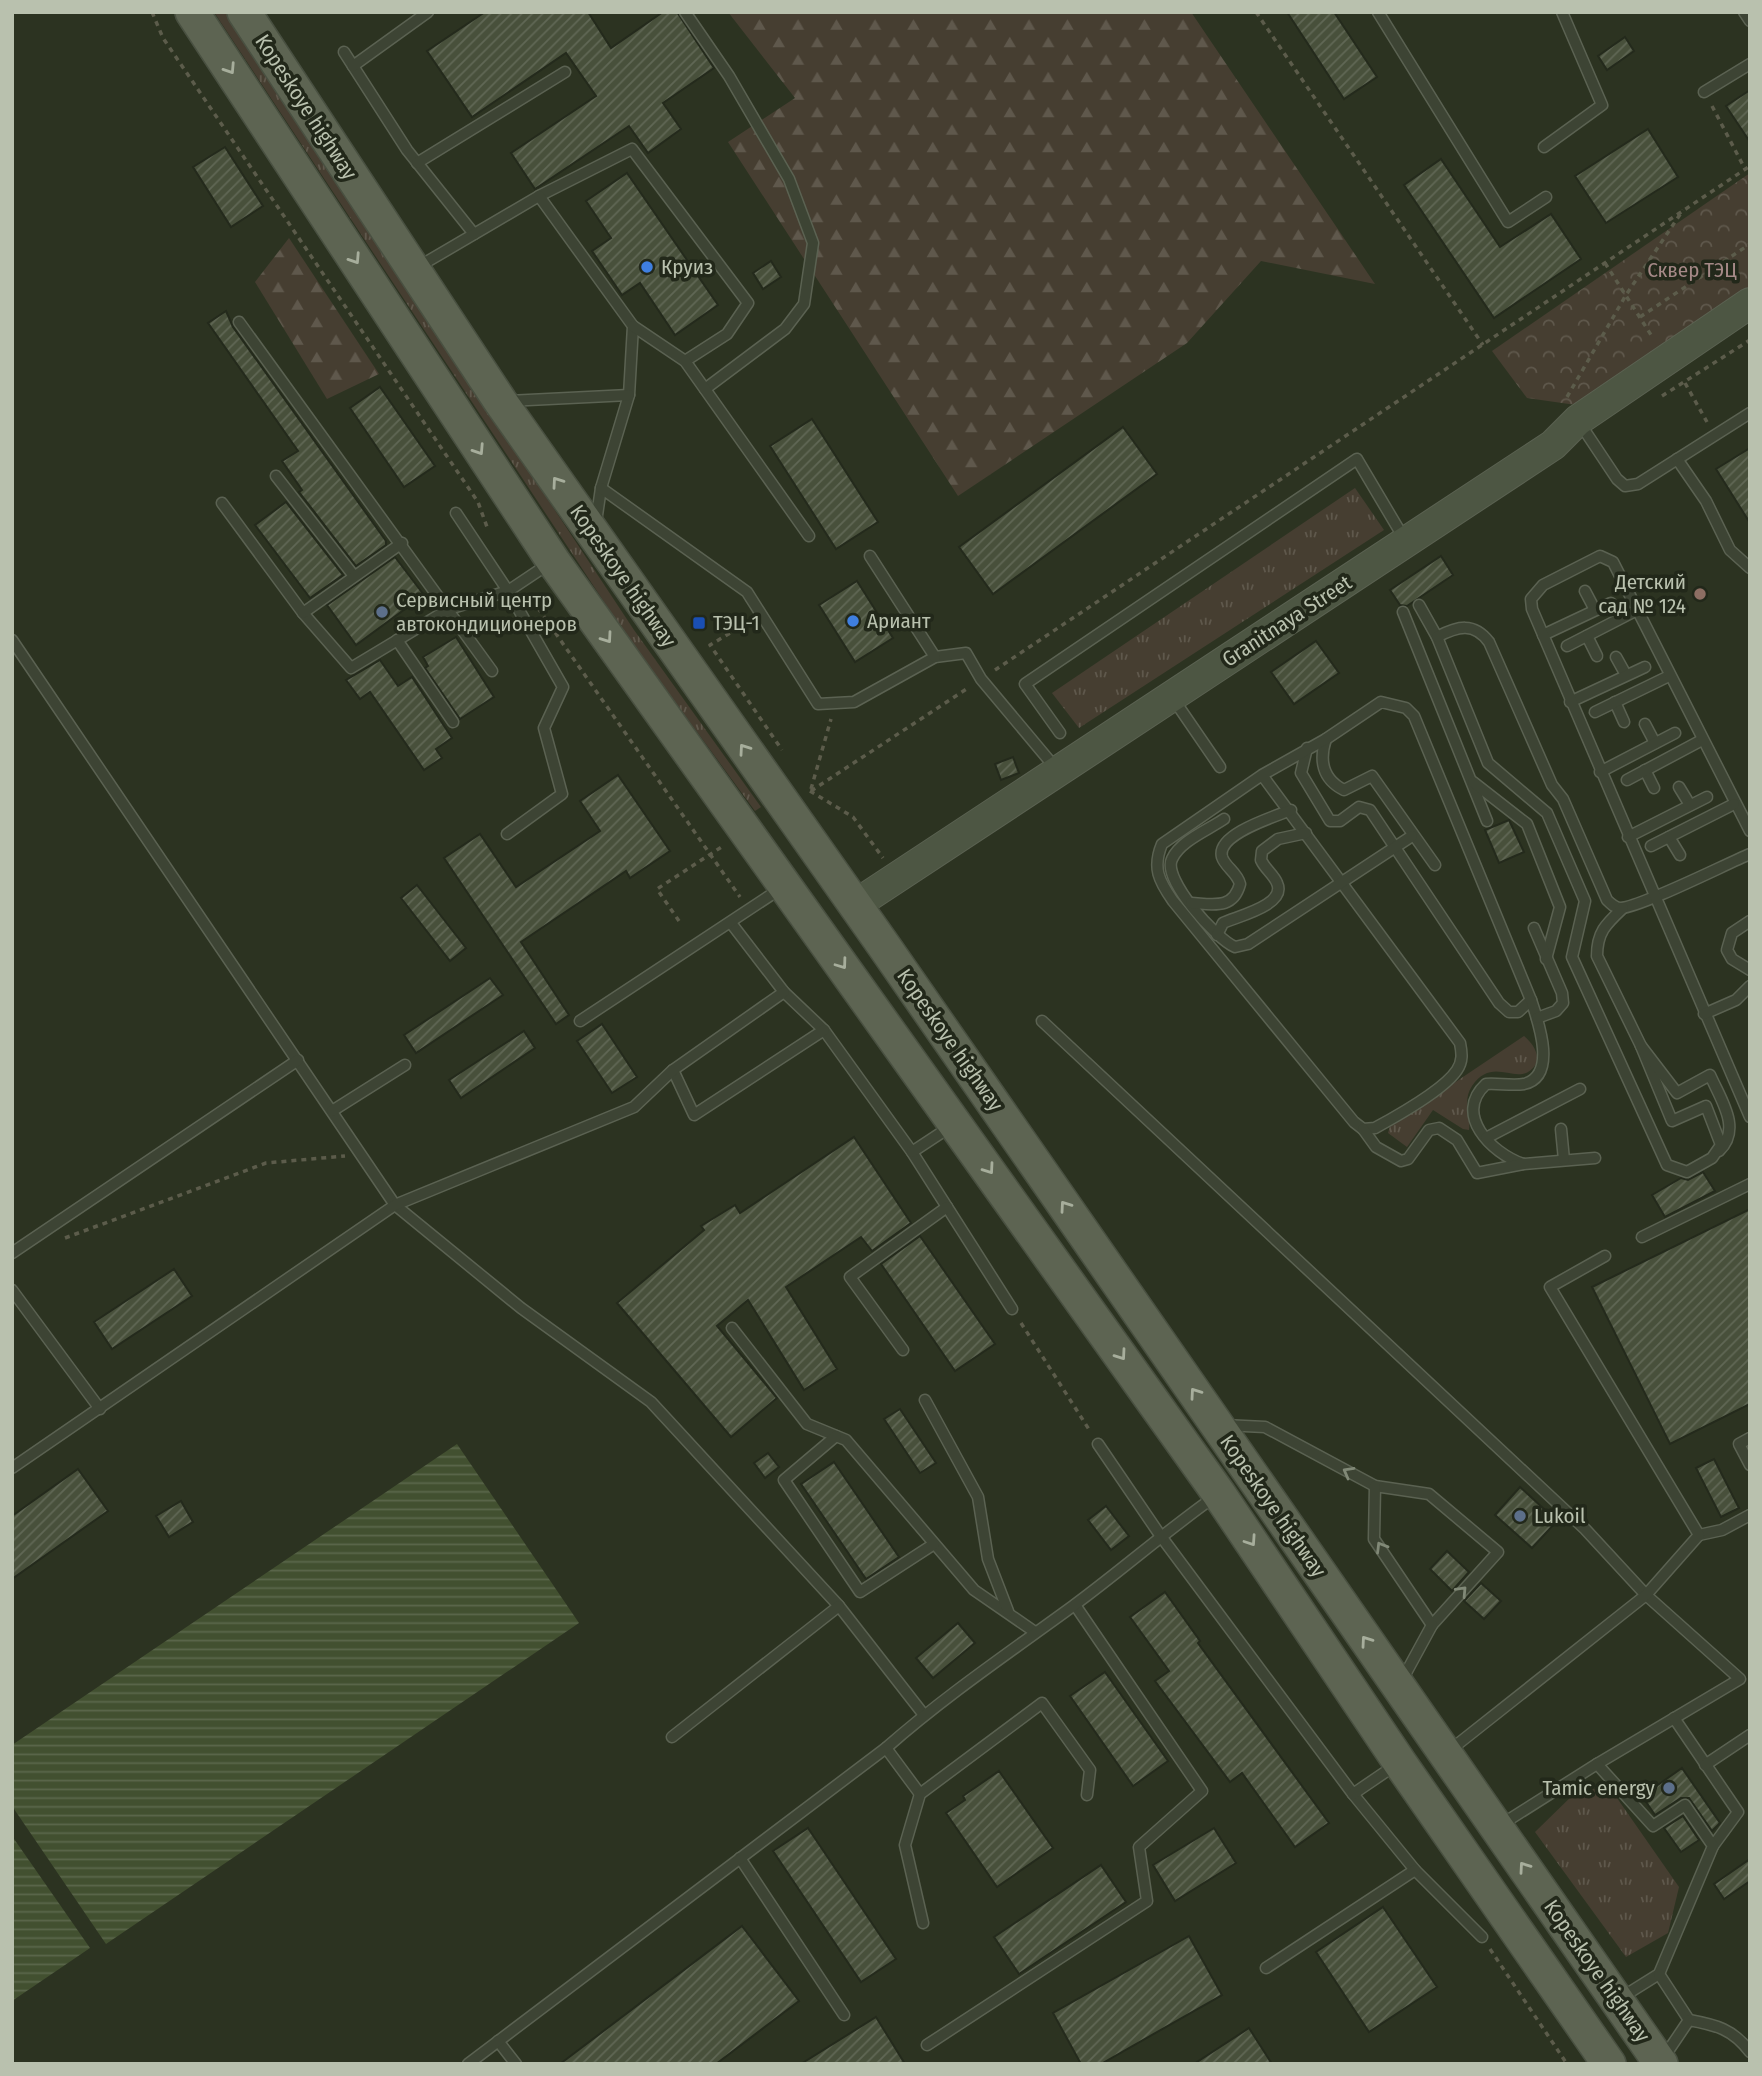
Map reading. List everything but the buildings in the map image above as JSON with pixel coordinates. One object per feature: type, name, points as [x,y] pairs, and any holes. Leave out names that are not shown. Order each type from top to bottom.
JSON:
[{"type":"main road","name":"Kopeskoye highway","points":[[192,12],[552,561],[1219,1494],[1400,1763],[1609,2064]]},
{"type":"main road","name":"Kopeskoye highway","points":[[244,12],[500,401],[855,905],[1660,2063]]},
{"type":"main road","name":"Granitnaya Street","points":[[817,930],[855,905]]},
{"type":"street","name":"Granitnaya Street","points":[[855,905],[1553,445],[1571,413],[1675,371],[1750,303]]},
{"type":"lane","points":[[353,66],[428,12]]},
{"type":"lane","points":[[685,12],[729,76],[789,180],[813,243],[804,304],[786,329],[705,389]]},
{"type":"lane","points":[[1378,12],[1508,222],[1546,197]]},
{"type":"lane","points":[[1544,146],[1602,105],[1562,12]]},
{"type":"lane","points":[[1744,12],[1750,21]]},
{"type":"lane","points":[[344,51],[417,163],[474,234]]},
{"type":"lane","points":[[1704,92],[1750,64]]},
{"type":"lane","points":[[417,163],[565,72]]},
{"type":"lane","points":[[413,270],[539,196],[632,149],[748,303],[727,334],[685,361]]},
{"type":"lane","points":[[539,196],[632,326],[685,361],[809,536]]},
{"type":"lane","points":[[239,322],[402,543],[492,671]]},
{"type":"lane","points":[[594,535],[601,488],[629,395],[632,326]]},
{"type":"lane","points":[[500,401],[629,395]]},
{"type":"lane","points":[[1571,413],[1617,479],[1625,486],[1638,484],[1750,413]]},
{"type":"lane","points":[[1677,459],[1706,501],[1730,550],[1750,568]]},
{"type":"lane","points":[[1060,733],[1025,684],[1357,460],[1407,542]]},
{"type":"lane","points":[[276,476],[354,576]]},
{"type":"lane","points":[[601,488],[747,592],[818,704],[854,702],[935,657],[966,653],[981,679],[1058,772]]},
{"type":"lane","points":[[222,503],[303,613],[351,668],[449,609],[508,591],[552,561]]},
{"type":"lane","points":[[456,513],[508,591],[563,687],[544,728],[562,794],[507,834]]},
{"type":"lane","points":[[303,613],[402,543]]},
{"type":"lane","points":[[870,556],[935,657]]},
{"type":"lane","points":[[1750,831],[1613,562],[1600,556],[1536,591],[1531,599],[1532,609],[1714,1040],[1723,1049],[1750,1116]]},
{"type":"lane","points":[[1585,591],[1595,610]]},
{"type":"lane","points":[[1543,635],[1611,603]]},
{"type":"lane","points":[[1419,605],[1437,637],[1488,763],[1547,813],[1585,901],[1572,957],[1625,1065],[1667,1164],[1687,1172],[1712,1158],[1729,1142],[1731,1125],[1710,1075],[1677,1093],[1641,1046]]},
{"type":"lane","points":[[1567,646],[1637,610]]},
{"type":"lane","points":[[1403,612],[1487,821]]},
{"type":"lane","points":[[1437,637],[1459,628],[1472,627],[1482,632],[1489,642],[1607,900],[1614,906],[1623,908]]},
{"type":"lane","points":[[1587,636],[1597,656]]},
{"type":"lane","points":[[12,640],[395,1205],[521,1308],[651,1402],[839,1606],[924,1715]]},
{"type":"lane","points":[[397,640],[453,722]]},
{"type":"lane","points":[[1616,657],[1626,675]]},
{"type":"lane","points":[[1570,702],[1645,667]]},
{"type":"lane","points":[[1595,712],[1669,676]]},
{"type":"lane","points":[[1171,696],[1220,767]]},
{"type":"lane","points":[[1523,1164],[1504,1157],[1486,1138],[1474,1120],[1472,1106],[1476,1094],[1486,1084],[1525,1083],[1535,1079],[1541,1069],[1543,1052],[1537,1018],[1414,716],[1406,708],[1381,702],[1326,739],[1262,775],[1162,844],[1156,863],[1157,873],[1173,901],[1376,1147],[1401,1161],[1408,1159],[1433,1127],[1457,1140],[1477,1173],[1523,1164],[1595,1158]]},
{"type":"lane","points":[[1615,702],[1625,722]]},
{"type":"lane","points":[[1645,724],[1656,743]]},
{"type":"lane","points":[[1600,772],[1675,733]]},
{"type":"lane","points":[[1326,739],[1322,767],[1336,786],[1344,790],[1372,776],[1435,866]]},
{"type":"lane","points":[[1627,780],[1702,740]]},
{"type":"lane","points":[[1307,748],[1301,774],[1330,821],[1340,821],[1364,806],[1370,810],[1499,1003],[1509,1012],[1518,1012],[1531,1000]]},
{"type":"lane","points":[[1644,770],[1654,788]]},
{"type":"lane","points":[[1262,775],[1291,810],[1340,883],[1460,1043],[1462,1055],[1459,1068],[1449,1080],[1387,1122],[1375,1128],[1363,1129]]},
{"type":"lane","points":[[1471,780],[1527,824],[1560,906],[1546,959]]},
{"type":"lane","points":[[1679,787],[1690,805]]},
{"type":"lane","points":[[1628,837],[1707,797]]},
{"type":"lane","points":[[1651,846],[1734,804]]},
{"type":"lane","points":[[1191,903],[1224,904],[1233,900],[1240,884],[1238,875],[1223,861],[1221,852],[1226,841],[1243,830],[1291,810]]},
{"type":"lane","points":[[1224,820],[1181,848],[1172,859],[1169,871],[1217,935],[1235,947],[1248,944],[1412,836]]},
{"type":"lane","points":[[1217,935],[1223,923],[1271,904],[1278,894],[1278,884],[1261,860],[1262,851],[1278,839],[1306,833]]},
{"type":"lane","points":[[1670,837],[1680,855]]},
{"type":"lane","points":[[1712,1158],[1721,1145],[1706,1107],[1672,1121],[1641,1046],[1597,956],[1597,940],[1601,928],[1623,908],[1750,854]]},
{"type":"lane","points":[[580,1021],[786,886]]},
{"type":"lane","points":[[1750,921],[1732,933],[1727,950],[1732,960],[1750,970]]},
{"type":"lane","points":[[731,923],[784,992],[824,1030],[912,1152],[1012,1309]]},
{"type":"lane","points":[[1534,928],[1562,993],[1563,1003],[1556,1011],[1537,1018]]},
{"type":"lane","points":[[1704,1014],[1735,1000],[1750,986]]},
{"type":"lane","points":[[12,1468],[395,1205],[634,1107],[673,1070],[784,992]]},
{"type":"lane","points":[[1042,1021],[1585,1529],[1646,1595],[1740,1679],[1496,1828]]},
{"type":"lane","points":[[673,1070],[694,1115],[824,1030]]},
{"type":"lane","points":[[12,1253],[298,1060]]},
{"type":"lane","points":[[332,1111],[405,1065]]},
{"type":"lane","points":[[1486,1138],[1580,1088]]},
{"type":"lane","points":[[1738,1091],[1750,1093]]},
{"type":"lane","points":[[912,1152],[956,1123]]},
{"type":"lane","points":[[1561,1129],[1564,1160]]},
{"type":"lane","points":[[1642,1237],[1750,1184]]},
{"type":"lane","points":[[903,1350],[850,1277],[947,1207]]},
{"type":"lane","points":[[1605,1256],[1550,1287],[1699,1535]]},
{"type":"lane","points":[[12,1290],[100,1409]]},
{"type":"lane","points":[[732,1328],[807,1424],[846,1440],[974,1590],[1035,1632]]},
{"type":"lane","points":[[925,1400],[978,1497],[988,1559],[1008,1611]]},
{"type":"lane","points":[[1217,1425],[1265,1427],[1375,1486],[1429,1494],[1498,1552],[1432,1625],[1398,1688]]},
{"type":"lane","points":[[836,1436],[784,1480],[860,1592],[934,1544]]},
{"type":"lane","points":[[1750,1438],[1739,1444],[1750,1465]]},
{"type":"lane","points":[[1098,1444],[1160,1535],[1353,1794],[1415,1870],[1482,1937]]},
{"type":"lane","points":[[1375,1486],[1374,1539],[1432,1625]]},
{"type":"lane","points":[[468,2064],[886,1748],[924,1715],[1075,1605],[1160,1535],[1219,1494]]},
{"type":"lane","points":[[1444,1755],[1646,1595],[1699,1535],[1722,1530],[1750,1515]]},
{"type":"lane","points":[[926,2045],[1147,1901],[1139,1847],[1202,1791],[1075,1605]]},
{"type":"lane","points":[[672,1737],[839,1606]]},
{"type":"lane","points":[[923,1923],[905,1845],[920,1794],[1042,1703],[1090,1770],[1087,1795]]},
{"type":"lane","points":[[1617,2001],[1659,1974],[1713,1846],[1738,1812],[1674,1718]]},
{"type":"lane","points":[[1705,1765],[1750,1735]]},
{"type":"lane","points":[[886,1748],[920,1794]]},
{"type":"lane","points":[[1353,1794],[1400,1763]]},
{"type":"lane","points":[[1597,1764],[1653,1826],[1685,1805],[1713,1846]]},
{"type":"lane","points":[[740,1858],[844,2015]]},
{"type":"lane","points":[[1266,1968],[1415,1870]]},
{"type":"lane","points":[[1659,1974],[1689,2020],[1720,2026],[1738,2036],[1750,2052]]},
{"type":"lane","points":[[1660,2063],[1689,2020]]},
{"type":"lane","points":[[498,2041],[516,2064]]},
{"type":"path","points":[[152,12],[163,38],[478,502],[492,536]]},
{"type":"path","points":[[1256,12],[1483,345]]},
{"type":"path","points":[[810,792],[1748,167],[1704,92]]},
{"type":"path","points":[[1571,413],[1568,394],[1626,295],[1684,209]]},
{"type":"path","points":[[1640,317],[1750,244]]},
{"type":"path","points":[[1605,263],[1714,436]]},
{"type":"path","points":[[520,582],[749,910]]},
{"type":"path","points":[[761,614],[710,645],[787,758]]},
{"type":"path","points":[[810,792],[835,703]]},
{"type":"path","points":[[803,780],[810,792]]},
{"type":"path","points":[[679,921],[657,889],[744,830]]},
{"type":"path","points":[[63,1239],[266,1163],[361,1154]]},
{"type":"path","points":[[1012,1309],[1098,1444]]},
{"type":"path","points":[[1482,1937],[1567,2064]]},
{"type":"green space","points":[[214,12],[226,12],[634,630],[761,807],[755,811],[626,635]]},
{"type":"green space","points":[[728,12],[1191,12],[1375,284],[1261,261],[1187,343],[958,496],[728,142],[795,98]]},
{"type":"green space","name":"Сквер ТЭЦ","points":[[1750,173],[1750,288],[1576,405],[1527,398],[1492,351]]},
{"type":"green space","points":[[289,238],[379,374],[327,399],[255,282]]},
{"type":"green space","points":[[1355,488],[1384,530],[1079,728],[1052,693]]},
{"type":"green space","points":[[1524,1036],[1535,1049],[1536,1063],[1528,1072],[1522,1074],[1494,1072],[1479,1078],[1469,1092],[1467,1102],[1469,1130],[1433,1110],[1407,1147],[1388,1133],[1390,1126]]},
{"type":"green space","points":[[1610,1788],[1679,1887],[1668,1933],[1626,1957],[1535,1832],[1578,1790]]},
{"type":"shaded area","points":[[457,1444],[579,1623],[106,1944],[12,1806],[12,1745]]},
{"type":"shaded area","points":[[12,1836],[90,1948],[12,2001]]},
{"type":"place","name":"Круиз","points":[[647,267]]},
{"type":"place","name":"Детский сад № 124","points":[[1700,594]]},
{"type":"place","name":"Сервисный центр автокондиционеров","points":[[382,612]]},
{"type":"place","name":"Ариант","points":[[853,621]]},
{"type":"place","name":"ТЭЦ-1","points":[[699,623]]},
{"type":"place","name":"Lukoil","points":[[1520,1516]]},
{"type":"place","name":"Tamic energy","points":[[1669,1788]]}]
